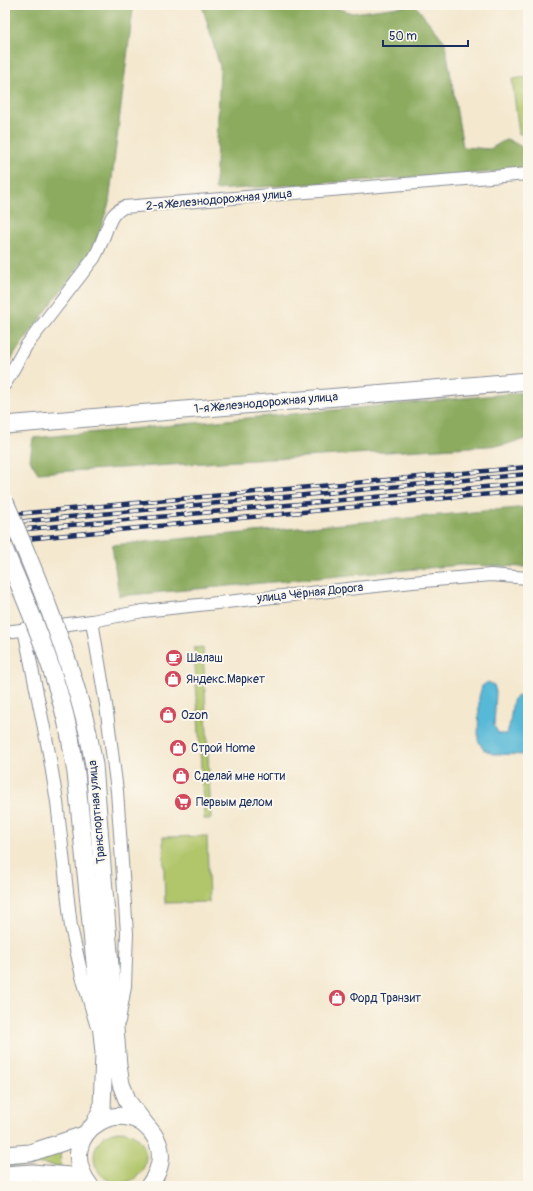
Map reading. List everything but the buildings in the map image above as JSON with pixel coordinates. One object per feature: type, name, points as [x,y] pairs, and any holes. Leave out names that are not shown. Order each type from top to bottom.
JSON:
[{"type":"street","name":"2-я Железнодорожная улица","points":[[5,384],[26,346],[94,258],[100,248],[112,217],[118,210],[124,207],[528,174]]},
{"type":"street","name":"1-я Железнодорожная улица","points":[[5,425],[528,381]]},
{"type":"street","name":"Транспортная улица","points":[[5,502],[36,574],[58,633],[80,700],[94,765],[110,1043],[102,1108],[80,1145],[78,1156],[79,1166],[86,1181]]},
{"type":"street","name":"Транспортная улица","points":[[5,551],[54,673],[63,706],[76,773],[110,1043],[121,1084],[128,1102],[155,1136],[159,1146],[159,1168],[155,1178],[149,1186]]},
{"type":"street","name":"улица Чёрная Дорога","points":[[5,632],[92,620],[143,611],[413,582],[491,575],[528,578]]},
{"type":"street","points":[[92,620],[114,756],[127,933],[125,986],[110,1043]]},
{"type":"street","points":[[24,629],[49,753],[57,802],[72,935],[92,1011],[110,1043]]},
{"type":"street","points":[[5,1155],[30,1153],[89,1130],[104,1119],[116,1116],[133,1119],[148,1128]]},
{"type":"street","points":[[5,1175],[32,1173],[86,1181]]},
{"type":"green space","points":[[5,5],[133,5],[133,9],[109,203],[95,245],[20,346],[5,369]]},
{"type":"green space","points":[[202,5],[327,5],[352,13],[415,5],[445,42],[463,147],[490,149],[507,139],[528,150],[528,170],[215,190],[220,67]]},
{"type":"green space","points":[[528,77],[528,133],[519,134],[512,79]]},
{"type":"green space","points":[[528,392],[528,438],[504,445],[38,473],[30,460],[33,438]]},
{"type":"green space","points":[[528,507],[528,567],[461,565],[119,596],[112,545]]},
{"type":"green space","points":[[203,647],[211,819],[204,819],[194,648]]},
{"type":"green space","points":[[207,836],[209,902],[165,903],[163,837]]},
{"type":"green space","points":[[115,1131],[125,1131],[139,1138],[146,1152],[146,1162],[139,1176],[125,1183],[115,1183],[105,1179],[98,1172],[94,1162],[94,1152],[98,1142],[105,1135]]},
{"type":"green space","points":[[60,1152],[61,1167],[42,1164],[5,1167],[5,1161],[42,1157]]},
{"type":"water","points":[[488,682],[494,685],[496,692],[494,726],[499,734],[506,734],[508,730],[514,698],[519,696],[528,696],[528,755],[493,754],[483,749],[478,740],[479,697],[482,686]]},
{"type":"railway","points":[[5,515],[528,467]]},
{"type":"railway","points":[[5,523],[528,474]]},
{"type":"railway","points":[[5,531],[528,483]]},
{"type":"railway","points":[[5,541],[528,491]]},
{"type":"place","name":"Шалаш","points":[[174,658]]},
{"type":"place","name":"Яндекс.Маркет","points":[[173,679]]},
{"type":"place","name":"Ozon","points":[[168,715]]},
{"type":"place","name":"Строй Home","points":[[178,748]]},
{"type":"place","name":"Сделай мне ногти","points":[[181,776]]},
{"type":"place","name":"Первым делом","points":[[183,802]]},
{"type":"place","name":"Форд Транзит","points":[[337,998]]}]
